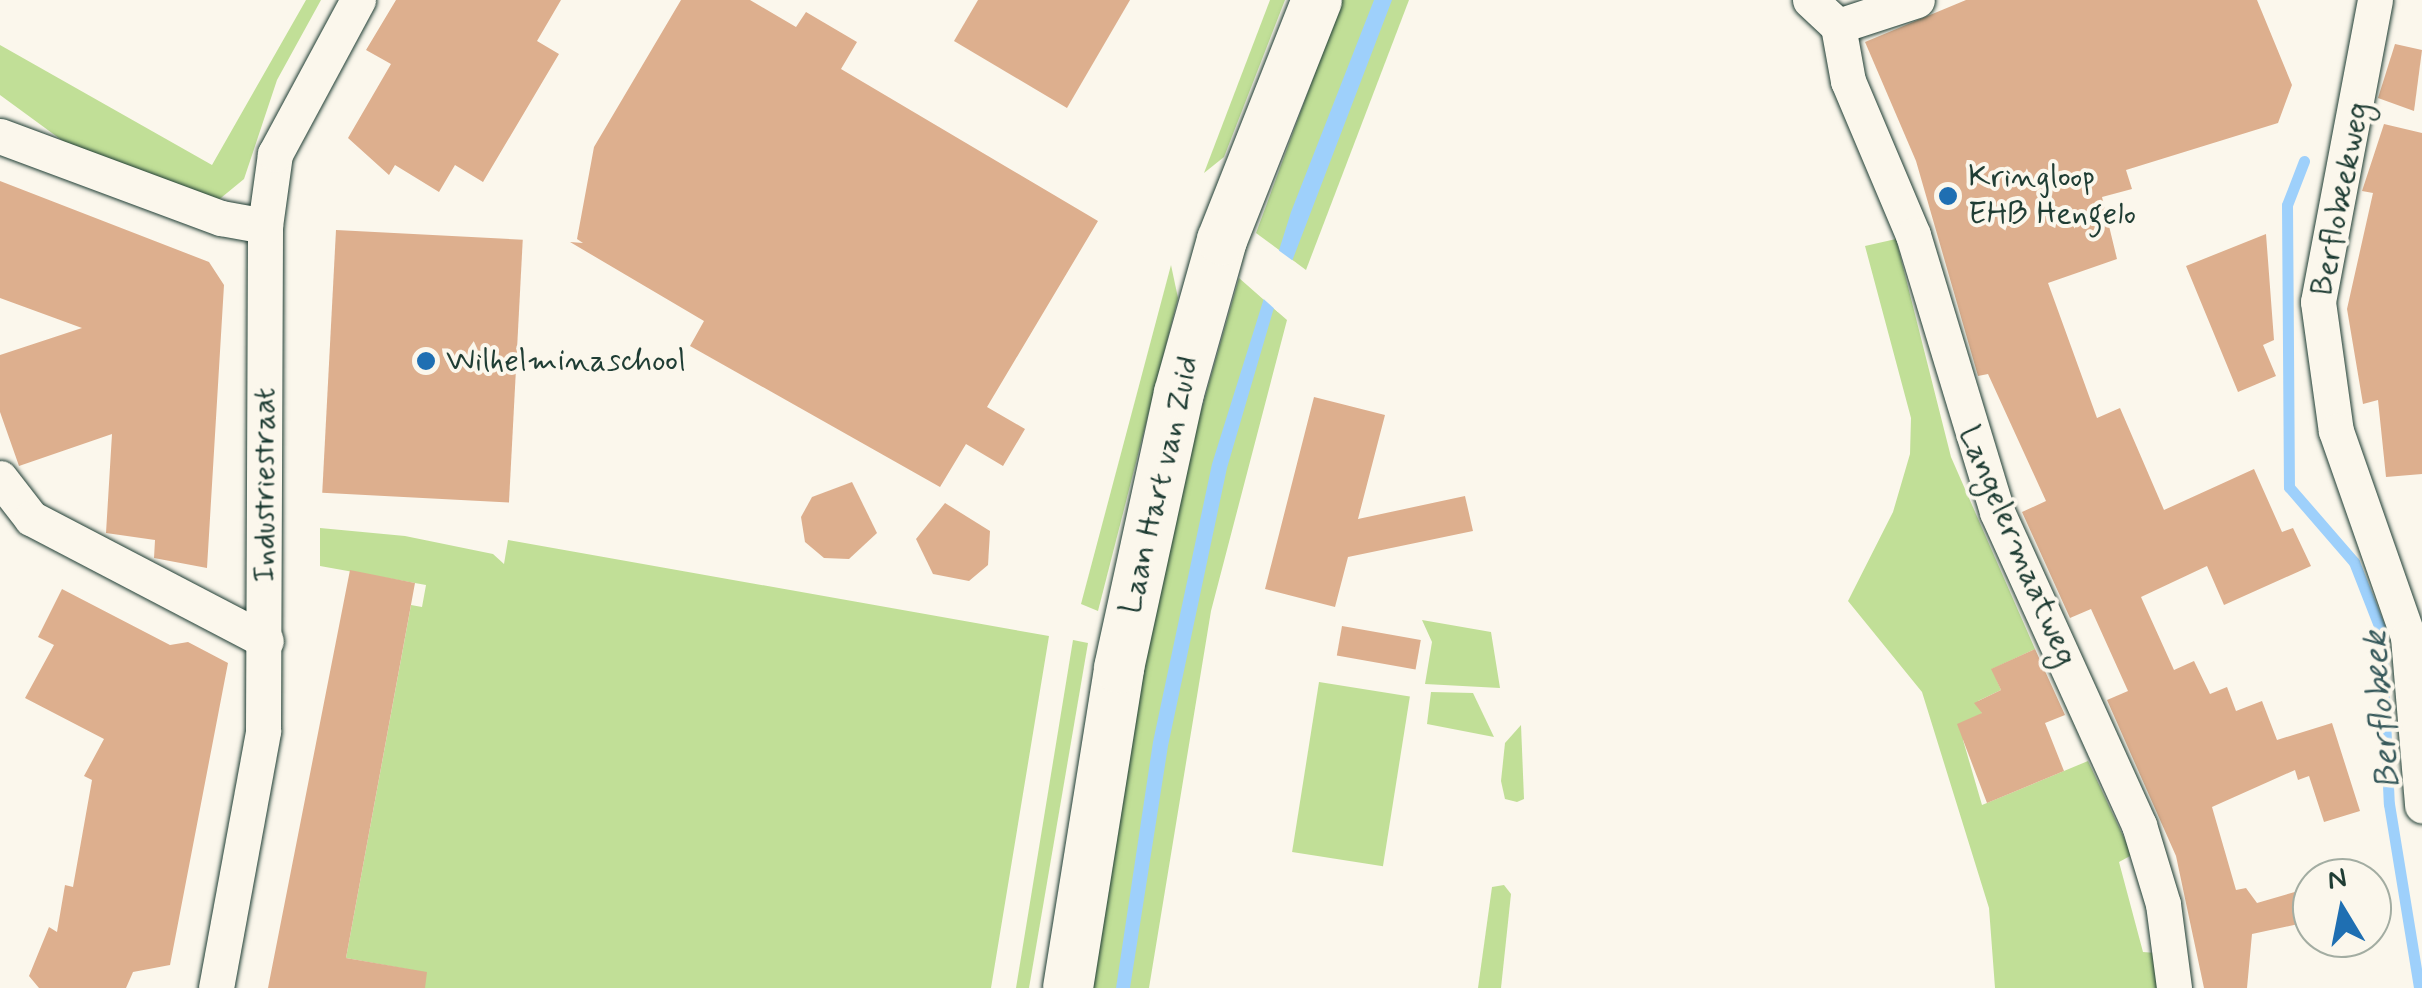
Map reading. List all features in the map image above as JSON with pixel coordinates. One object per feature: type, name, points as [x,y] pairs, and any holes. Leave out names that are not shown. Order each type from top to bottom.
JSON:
[{"type":"main road","name":"Laan Hart van Zuid","points":[[1068,988],[1118,668],[1179,392],[1222,240],[1317,0]]},
{"type":"street","name":"Industriestraat","points":[[216,988],[263,731],[266,226],[274,154],[358,0]]},
{"type":"street","points":[[1810,0],[1838,26],[1917,0]]},
{"type":"street","name":"Berflobeekweg","points":[[2376,0],[2318,302],[2336,431],[2408,637],[2422,805]]},
{"type":"street","name":"Langelermaatweg","points":[[1838,26],[1848,81],[1912,235],[1997,512],[2139,824],[2163,904],[2174,988]]},
{"type":"street","points":[[0,136],[221,218],[266,226]]},
{"type":"street","points":[[0,478],[31,518],[266,641]]},
{"type":"green space","points":[[306,0],[321,0],[277,80],[244,179],[216,202],[67,144],[0,95],[0,45],[212,165]]},
{"type":"green space","points":[[1270,0],[1285,0],[1224,157],[1204,173]]},
{"type":"green space","points":[[1342,0],[1409,0],[1306,270],[1256,233]]},
{"type":"green space","points":[[1896,239],[1951,457],[2035,649],[1992,669],[2001,690],[1978,701],[1982,713],[1963,740],[1982,805],[2088,761],[2132,855],[2119,862],[2143,952],[2156,953],[2157,988],[1995,988],[1989,908],[1922,692],[1848,601],[1893,512],[1910,454],[1911,418],[1865,246]]},
{"type":"green space","points":[[1171,265],[1178,298],[1098,611],[1081,604]]},
{"type":"green space","points":[[1239,278],[1287,320],[1211,611],[1149,988],[1090,988],[1106,856],[1187,460]]},
{"type":"green space","points":[[320,528],[405,536],[493,554],[504,564],[508,540],[1049,636],[991,988],[410,988],[412,970],[346,958],[411,605],[422,607],[426,585],[320,566]]},
{"type":"green space","points":[[1422,620],[1491,632],[1500,688],[1425,684],[1432,642]]},
{"type":"green space","points":[[1073,640],[1088,643],[1029,988],[1016,988]]},
{"type":"green space","points":[[1319,682],[1410,696],[1383,866],[1292,852]]},
{"type":"green space","points":[[1431,692],[1473,693],[1494,737],[1427,724]]},
{"type":"green space","points":[[1521,725],[1524,799],[1517,802],[1505,799],[1501,781],[1505,743]]},
{"type":"green space","points":[[1504,885],[1511,894],[1501,988],[1478,988],[1492,887]]},
{"type":"water","points":[[1374,0],[1392,0],[1273,311],[1227,468],[1168,746],[1130,988],[1116,988],[1153,742],[1212,464],[1291,212]]},
{"type":"pier","points":[[1274,247],[1296,263],[1278,312],[1258,294]]},
{"type":"building","points":[[396,0],[561,0],[537,41],[559,54],[483,182],[455,165],[439,192],[395,165],[389,175],[348,138],[391,64],[366,50]]},
{"type":"building","points":[[681,0],[750,0],[796,27],[806,12],[857,42],[841,69],[1098,221],[987,407],[1025,429],[1003,466],[966,444],[940,487],[690,346],[704,321],[570,242],[583,243],[577,239],[594,147]]},
{"type":"building","points":[[978,0],[1130,0],[1067,108],[954,41]]},
{"type":"building","points":[[1966,0],[2257,0],[2292,85],[2278,123],[2126,170],[2132,189],[2102,197],[2117,259],[2048,283],[2097,418],[2120,408],[2164,510],[2254,469],[2282,532],[2293,528],[2311,566],[2224,605],[2207,566],[2141,597],[2174,670],[2194,661],[2210,694],[2227,687],[2236,711],[2262,701],[2277,740],[2332,723],[2360,811],[2324,822],[2309,776],[2298,780],[2295,770],[2212,807],[2236,890],[2246,888],[2257,903],[2292,893],[2292,925],[2252,934],[2247,988],[2204,988],[2176,856],[2107,700],[2128,691],[2091,609],[2070,618],[2022,512],[2046,501],[1988,374],[1978,376],[1916,161],[1865,42]]},
{"type":"building","points":[[2395,44],[2422,50],[2414,111],[2378,98]]},
{"type":"building","points":[[2384,124],[2422,133],[2422,474],[2386,477],[2378,400],[2363,404],[2347,309],[2373,193],[2362,191]]},
{"type":"building","points":[[0,181],[209,262],[224,285],[207,568],[154,558],[155,540],[106,533],[112,434],[19,466],[0,412],[0,355],[82,328],[0,298]]},
{"type":"building","name":"Wilhelminaschool","points":[[336,230],[523,240],[509,502],[322,493]]},
{"type":"building","points":[[2266,234],[2274,340],[2263,345],[2276,376],[2238,392],[2186,266]]},
{"type":"building","points":[[1314,397],[1385,415],[1358,519],[1465,496],[1473,531],[1348,557],[1335,607],[1265,589]]},
{"type":"building","points":[[852,482],[877,533],[849,559],[824,558],[805,542],[801,517],[812,497]]},
{"type":"building","points":[[945,503],[990,531],[988,565],[969,581],[933,574],[916,539]]},
{"type":"building","points":[[350,570],[415,583],[346,958],[427,972],[425,988],[268,988]]},
{"type":"building","points":[[62,589],[170,645],[188,642],[228,663],[170,965],[133,972],[126,988],[39,988],[29,976],[49,927],[57,932],[65,885],[73,887],[92,780],[84,776],[104,739],[25,698],[54,645],[38,637]]},
{"type":"building","points":[[1342,626],[1421,640],[1416,669],[1337,656]]},
{"type":"building","points":[[2035,649],[2065,715],[2045,723],[2064,771],[1987,803],[1957,724],[1982,713],[1974,703],[2001,690],[1991,669]]},
{"type":"waterway","name":"Berflobeek","points":[[2304,161],[2287,205],[2289,487],[2354,562],[2381,631],[2389,804],[2419,988]]},
{"type":"place","name":"Kringloop EHB Hengelo","points":[[1948,196]]},
{"type":"place","name":"Wilhelminaschool","points":[[426,361]]}]
